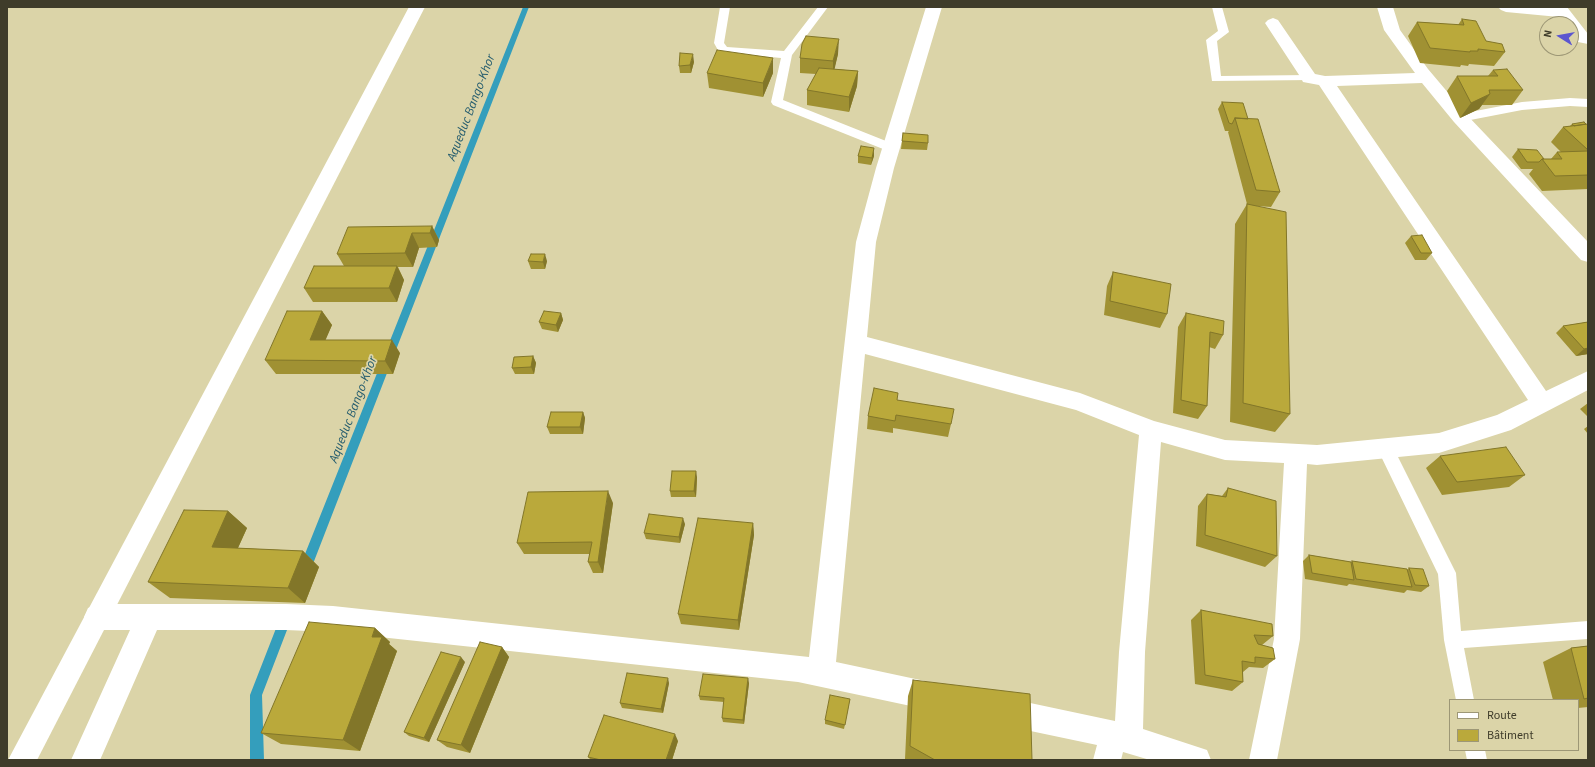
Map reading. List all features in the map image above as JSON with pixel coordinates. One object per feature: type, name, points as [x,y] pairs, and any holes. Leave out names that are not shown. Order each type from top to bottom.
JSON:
[{"type":"main road","points":[[22,760],[416,7]]},
{"type":"main road","points":[[821,674],[866,242],[934,7]]},
{"type":"main road","points":[[1385,7],[1392,30],[1460,118],[1522,182],[1588,255]]},
{"type":"main road","points":[[1506,7],[1561,10],[1587,41]]},
{"type":"main road","points":[[1273,23],[1317,80],[1542,403]]},
{"type":"main road","points":[[1317,80],[1428,78]]},
{"type":"main road","points":[[856,343],[1080,402],[1151,430],[1225,450],[1317,454],[1439,443],[1503,423],[1588,380]]},
{"type":"main road","points":[[1116,745],[1132,652],[1151,430]]},
{"type":"main road","points":[[1264,760],[1287,639],[1296,453]]},
{"type":"main road","points":[[97,617],[286,617],[333,620],[790,668],[967,704],[1116,745],[1197,760]]},
{"type":"main road","points":[[85,760],[149,618]]},
{"type":"lane","points":[[725,7],[719,43],[723,50],[787,55]]},
{"type":"lane","points":[[823,7],[787,55],[777,102],[892,148]]},
{"type":"lane","points":[[1217,7],[1224,32],[1211,40],[1216,79],[1317,80]]},
{"type":"lane","points":[[1460,118],[1522,106],[1570,102],[1588,104]]},
{"type":"lane","points":[[1385,448],[1448,572],[1453,640],[1465,699]]},
{"type":"lane","points":[[1453,640],[1588,630]]},
{"type":"building","points":[[1462,19],[1476,21],[1486,41],[1502,44],[1505,52],[1478,49],[1478,51],[1470,52],[1430,48],[1417,22],[1464,25]]},
{"type":"building","points":[[806,36],[839,39],[833,61],[800,58],[802,44]]},
{"type":"building","points":[[717,50],[773,58],[763,83],[707,73]]},
{"type":"building","points":[[680,53],[693,54],[690,65],[679,66]]},
{"type":"building","points":[[819,68],[858,71],[849,97],[807,90]]},
{"type":"building","points":[[1507,69],[1523,90],[1489,90],[1490,94],[1471,103],[1457,76],[1498,76],[1493,70]]},
{"type":"building","points":[[1222,102],[1243,103],[1248,119],[1235,118],[1232,124],[1229,123]]},
{"type":"building","points":[[1235,118],[1258,119],[1280,192],[1256,190]]},
{"type":"building","points":[[1584,122],[1586,124],[1574,126],[1572,124]]},
{"type":"building","points":[[1588,124],[1588,150],[1563,127]]},
{"type":"building","points":[[903,133],[928,135],[928,143],[902,141]]},
{"type":"building","points":[[861,146],[874,148],[872,158],[858,156]]},
{"type":"building","points":[[1518,149],[1537,150],[1544,159],[1539,162],[1527,162]]},
{"type":"building","points":[[1588,151],[1588,175],[1555,176],[1542,159],[1562,159],[1557,152]]},
{"type":"building","points":[[1247,204],[1286,212],[1290,414],[1243,403]]},
{"type":"building","points":[[432,226],[430,233],[412,233],[405,253],[337,254],[348,227]]},
{"type":"building","points":[[1422,235],[1432,253],[1421,253],[1411,236]]},
{"type":"building","points":[[531,254],[545,254],[543,262],[528,261]]},
{"type":"building","points":[[314,266],[397,266],[389,288],[304,288]]},
{"type":"building","points":[[1113,272],[1171,284],[1167,314],[1110,301]]},
{"type":"building","points":[[287,311],[322,311],[310,340],[392,340],[385,361],[265,360]]},
{"type":"building","points":[[544,311],[561,313],[556,325],[539,322]]},
{"type":"building","points":[[1186,313],[1224,321],[1223,335],[1210,332],[1207,406],[1181,400]]},
{"type":"building","points":[[1588,322],[1588,348],[1584,349],[1563,326]]},
{"type":"building","points":[[533,356],[531,367],[512,368],[514,357]]},
{"type":"building","points":[[874,388],[898,393],[897,400],[954,409],[951,424],[896,415],[895,421],[868,416]]},
{"type":"building","points":[[551,412],[583,412],[580,427],[547,427]]},
{"type":"building","points":[[1506,447],[1525,475],[1457,482],[1440,456]]},
{"type":"building","points":[[672,471],[696,471],[694,491],[670,491]]},
{"type":"building","points":[[1228,488],[1276,501],[1277,556],[1205,535],[1207,494],[1226,497]]},
{"type":"building","points":[[608,491],[598,562],[588,562],[592,542],[517,543],[528,492]]},
{"type":"building","points":[[184,510],[228,511],[212,547],[303,551],[288,588],[148,582]]},
{"type":"building","points":[[649,514],[683,518],[679,537],[644,533]]},
{"type":"building","points":[[698,518],[753,523],[738,620],[678,614]]},
{"type":"building","points":[[1309,555],[1351,562],[1354,580],[1312,573]]},
{"type":"building","points":[[1352,561],[1407,569],[1412,587],[1356,579]]},
{"type":"building","points":[[1409,568],[1423,569],[1429,586],[1415,585]]},
{"type":"building","points":[[1201,610],[1272,624],[1273,636],[1254,635],[1258,644],[1273,648],[1275,659],[1255,657],[1255,663],[1242,661],[1243,682],[1205,675]]},
{"type":"building","points":[[309,622],[375,628],[372,637],[382,637],[343,740],[261,733]]},
{"type":"building","points":[[480,642],[502,647],[461,745],[437,740]]},
{"type":"building","points":[[1588,646],[1588,698],[1584,699],[1571,648]]},
{"type":"building","points":[[441,652],[461,657],[424,738],[404,732]]},
{"type":"building","points":[[627,673],[668,678],[661,709],[620,703]]},
{"type":"building","points":[[703,674],[748,678],[743,720],[722,718],[724,698],[699,696]]},
{"type":"building","points":[[913,680],[1030,694],[1032,760],[935,760],[910,746]]},
{"type":"building","points":[[830,695],[850,699],[845,725],[825,720]]},
{"type":"building","points":[[604,715],[675,734],[666,760],[601,760],[588,757]]},
{"type":"waterway","name":"Aqueduc Bango-Khor","points":[[305,569],[526,7]]},
{"type":"waterway","name":"Aqueduc Bango-Khor","points":[[257,760],[256,695],[286,617]]}]
